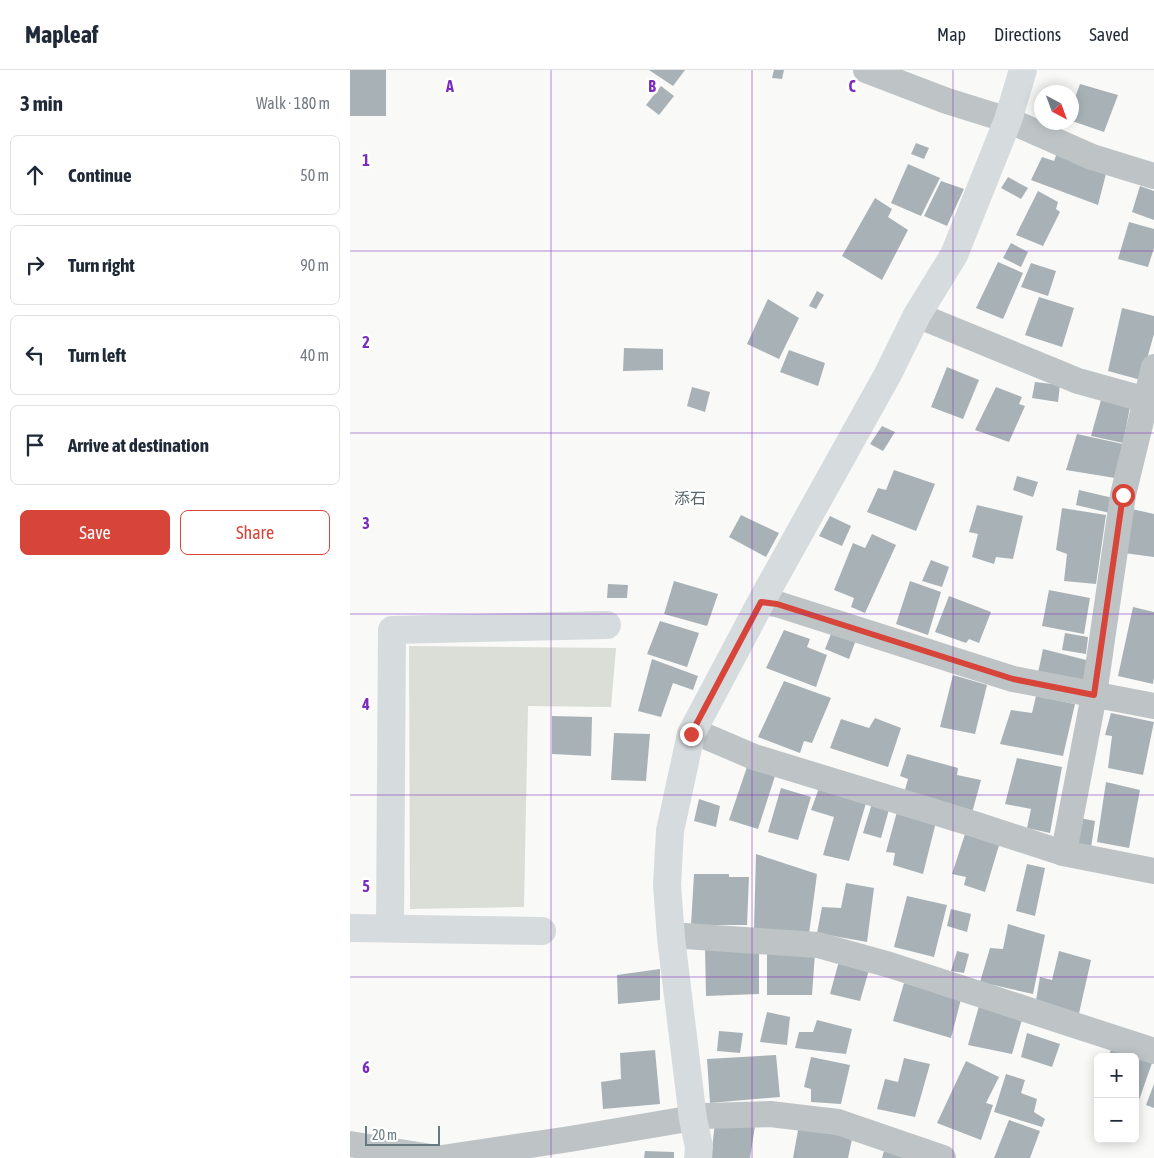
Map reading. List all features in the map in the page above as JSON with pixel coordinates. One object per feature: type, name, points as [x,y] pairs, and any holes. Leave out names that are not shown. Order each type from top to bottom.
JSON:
[{"type":"street","points":[[866,70],[947,101],[1008,120],[1092,157],[1154,176]]},
{"type":"street","points":[[698,1158],[699,1147],[693,1119],[671,938],[667,885],[670,831],[691,734],[761,602],[888,374],[917,315],[954,255],[1008,120],[1022,70]]},
{"type":"street","points":[[917,315],[1078,381],[1150,401]]},
{"type":"street","points":[[1063,853],[1094,695],[1123,495],[1150,401],[1154,367]]},
{"type":"street","points":[[761,602],[777,604],[1013,679],[1154,706]]},
{"type":"street","points":[[390,928],[392,630],[607,625]]},
{"type":"street","points":[[691,734],[705,736],[754,757],[1063,853],[1154,871]]},
{"type":"street","points":[[350,928],[542,931]]},
{"type":"street","points":[[671,938],[685,936],[818,946],[890,965],[1154,1051]]},
{"type":"street","points":[[442,1158],[705,1116],[770,1114],[838,1122],[943,1158]]},
{"type":"street","points":[[350,1144],[436,1158]]},
{"type":"shaded area","points":[[409,646],[616,648],[611,707],[528,706],[524,907],[410,909]]},
{"type":"building","points":[[350,70],[386,70],[386,116],[350,116]]},
{"type":"building","points":[[649,70],[685,70],[673,86]]},
{"type":"building","points":[[774,70],[784,70],[782,79],[772,78]]},
{"type":"building","points":[[1080,84],[1118,95],[1104,132],[1079,123]]},
{"type":"building","points":[[661,86],[674,96],[659,115],[646,105]]},
{"type":"building","points":[[916,143],[929,148],[924,159],[911,154]]},
{"type":"building","points":[[1058,150],[1107,170],[1098,205],[1031,180],[1042,157],[1054,161]]},
{"type":"building","points":[[908,164],[940,178],[921,216],[891,203]]},
{"type":"building","points":[[1008,177],[1028,188],[1021,199],[1001,188]]},
{"type":"building","points":[[941,181],[964,189],[947,226],[924,216]]},
{"type":"building","points":[[1140,186],[1154,191],[1154,220],[1132,212]]},
{"type":"building","points":[[1038,191],[1058,202],[1056,209],[1060,212],[1043,246],[1016,235]]},
{"type":"building","points":[[875,198],[892,209],[888,217],[908,230],[882,280],[842,256]]},
{"type":"building","points":[[1129,222],[1154,229],[1154,248],[1148,267],[1118,259]]},
{"type":"building","points":[[1011,243],[1028,252],[1021,267],[1003,258]]},
{"type":"building","points":[[998,262],[1023,273],[1003,319],[976,308]]},
{"type":"building","points":[[1031,263],[1056,271],[1048,296],[1021,287]]},
{"type":"building","points":[[817,291],[824,295],[816,309],[809,306]]},
{"type":"building","points":[[1039,297],[1074,308],[1062,347],[1025,335]]},
{"type":"building","points":[[768,299],[799,318],[779,359],[747,344]]},
{"type":"building","points":[[1122,308],[1154,316],[1154,334],[1141,380],[1108,371]]},
{"type":"building","points":[[624,348],[663,349],[663,370],[623,371]]},
{"type":"building","points":[[789,350],[825,363],[818,386],[780,372]]},
{"type":"building","points":[[947,367],[979,380],[963,419],[931,407]]},
{"type":"building","points":[[1035,382],[1060,385],[1058,402],[1032,398]]},
{"type":"building","points":[[692,387],[710,392],[705,412],[687,406]]},
{"type":"building","points":[[996,387],[1022,397],[1019,404],[1025,406],[1009,442],[975,430]]},
{"type":"building","points":[[1101,400],[1130,407],[1123,443],[1091,436]]},
{"type":"building","points":[[882,426],[895,432],[883,451],[870,444]]},
{"type":"building","points":[[1077,434],[1123,444],[1115,478],[1066,470]]},
{"type":"building","points":[[894,470],[935,484],[916,531],[867,512],[878,488],[886,490]]},
{"type":"building","points":[[1017,476],[1038,482],[1033,497],[1013,490]]},
{"type":"building","points":[[1079,490],[1113,498],[1110,513],[1076,505]]},
{"type":"building","points":[[977,505],[1023,516],[1013,559],[996,557],[994,564],[972,557],[978,534],[969,532]]},
{"type":"building","points":[[1062,508],[1106,515],[1096,584],[1064,581],[1067,554],[1056,550]]},
{"type":"building","points":[[1132,509],[1154,514],[1154,557],[1124,553]]},
{"type":"building","points":[[741,515],[779,533],[766,557],[729,537]]},
{"type":"building","points":[[830,516],[851,526],[842,546],[819,536]]},
{"type":"building","points":[[872,534],[896,545],[865,613],[851,607],[854,598],[834,590],[853,543],[865,548]]},
{"type":"building","points":[[931,560],[949,567],[942,587],[922,581]]},
{"type":"building","points":[[674,581],[718,594],[707,626],[664,614]]},
{"type":"building","points":[[910,581],[941,592],[928,635],[896,624]]},
{"type":"building","points":[[608,584],[628,585],[627,598],[607,598]]},
{"type":"building","points":[[1049,590],[1090,598],[1084,634],[1042,626]]},
{"type":"building","points":[[949,596],[991,612],[979,643],[969,639],[966,643],[935,632]]},
{"type":"building","points":[[1133,607],[1154,612],[1153,684],[1118,676]]},
{"type":"building","points":[[660,621],[699,633],[687,667],[647,654]]},
{"type":"building","points":[[833,629],[857,637],[849,659],[825,649]]},
{"type":"building","points":[[784,630],[810,639],[807,647],[827,655],[816,687],[766,668]]},
{"type":"building","points":[[1065,633],[1088,637],[1086,654],[1062,650]]},
{"type":"building","points":[[1043,649],[1090,661],[1087,682],[1038,673]]},
{"type":"building","points":[[652,659],[698,676],[693,690],[673,683],[661,717],[638,711]]},
{"type":"building","points":[[953,675],[987,685],[975,734],[940,727]]},
{"type":"building","points":[[784,681],[831,698],[812,743],[804,741],[800,753],[758,737]]},
{"type":"building","points":[[1036,696],[1075,704],[1063,756],[1000,744],[1011,710],[1032,713]]},
{"type":"building","points":[[1111,713],[1154,722],[1143,775],[1108,768],[1112,736],[1105,735]]},
{"type":"building","points":[[552,716],[592,717],[591,756],[552,754]]},
{"type":"building","points":[[875,718],[901,728],[888,767],[830,748],[841,719],[869,728]]},
{"type":"building","points":[[614,733],[650,734],[646,781],[611,780]]},
{"type":"building","points":[[907,754],[958,768],[957,775],[981,780],[972,813],[903,797],[908,779],[900,776]]},
{"type":"building","points":[[1017,758],[1062,767],[1050,833],[1027,828],[1031,809],[1005,804]]},
{"type":"building","points":[[748,764],[776,773],[758,829],[729,820]]},
{"type":"building","points":[[1106,782],[1140,790],[1129,848],[1097,842]]},
{"type":"building","points":[[781,788],[811,797],[798,840],[768,832]]},
{"type":"building","points":[[819,788],[866,803],[849,861],[823,855],[834,817],[811,810]]},
{"type":"building","points":[[699,799],[720,806],[716,827],[694,821]]},
{"type":"building","points":[[873,800],[890,806],[881,838],[863,833]]},
{"type":"building","points":[[898,808],[937,818],[923,874],[893,865],[895,853],[886,852]]},
{"type":"building","points":[[1075,817],[1095,821],[1091,848],[1069,844]]},
{"type":"building","points":[[966,831],[1000,842],[985,892],[964,885],[966,877],[952,874]]},
{"type":"building","points":[[756,854],[817,874],[809,934],[754,930]]},
{"type":"building","points":[[1027,864],[1045,868],[1035,916],[1016,911]]},
{"type":"building","points":[[694,874],[729,874],[729,877],[749,877],[747,925],[691,925]]},
{"type":"building","points":[[846,883],[874,888],[867,942],[817,933],[822,907],[841,908]]},
{"type":"building","points":[[907,896],[947,905],[934,957],[894,947]]},
{"type":"building","points":[[951,909],[971,914],[967,932],[947,926]]},
{"type":"building","points":[[1008,924],[1045,935],[1033,994],[980,982],[990,948],[1003,949]]},
{"type":"building","points":[[705,948],[759,948],[759,994],[706,996]]},
{"type":"building","points":[[957,951],[969,954],[964,973],[951,971]]},
{"type":"building","points":[[1059,951],[1091,960],[1078,1018],[1035,1006],[1040,977],[1052,980]]},
{"type":"building","points":[[767,953],[815,953],[812,995],[767,995]]},
{"type":"building","points":[[839,961],[869,970],[860,1001],[830,994]]},
{"type":"building","points":[[660,969],[660,1000],[618,1004],[617,975]]},
{"type":"building","points":[[904,983],[961,999],[951,1038],[893,1021]]},
{"type":"building","points":[[979,1006],[1023,1016],[1012,1054],[968,1045]]},
{"type":"building","points":[[767,1012],[790,1017],[787,1045],[760,1042]]},
{"type":"building","points":[[817,1020],[852,1029],[846,1054],[795,1048],[799,1032],[813,1032]]},
{"type":"building","points":[[719,1031],[743,1033],[740,1053],[717,1051]]},
{"type":"building","points":[[1027,1033],[1060,1044],[1052,1067],[1021,1057]]},
{"type":"building","points":[[655,1050],[660,1104],[603,1109],[601,1082],[621,1079],[620,1053]]},
{"type":"building","points":[[776,1055],[780,1097],[710,1103],[707,1059]]},
{"type":"building","points":[[811,1057],[850,1065],[841,1104],[811,1102],[811,1089],[804,1087]]},
{"type":"building","points":[[904,1058],[930,1064],[915,1117],[877,1109],[885,1079],[898,1082]]},
{"type":"building","points":[[1139,1059],[1152,1063],[1139,1100]]},
{"type":"building","points":[[966,1061],[999,1077],[986,1103],[993,1105],[981,1140],[937,1123]]},
{"type":"building","points":[[1006,1074],[1025,1080],[1021,1093],[1037,1099],[1034,1112],[1045,1119],[1042,1127],[994,1112]]},
{"type":"building","points":[[1154,1084],[1154,1108],[1146,1105]]},
{"type":"building","points":[[1009,1120],[1040,1131],[1030,1158],[994,1158]]},
{"type":"building","points":[[715,1122],[755,1126],[750,1158],[711,1158]]},
{"type":"building","points":[[799,1125],[852,1139],[848,1158],[793,1158]]},
{"type":"building","points":[[645,1151],[674,1152],[674,1158],[644,1158]]},
{"type":"building","points":[[884,1151],[908,1158],[882,1158]]},
{"type":"district","name":"添石","points":[[690,498]]},
{"type":"route","points":[[691,734],[761,602],[777,604],[1013,679],[1094,695],[1123,495]]}]
